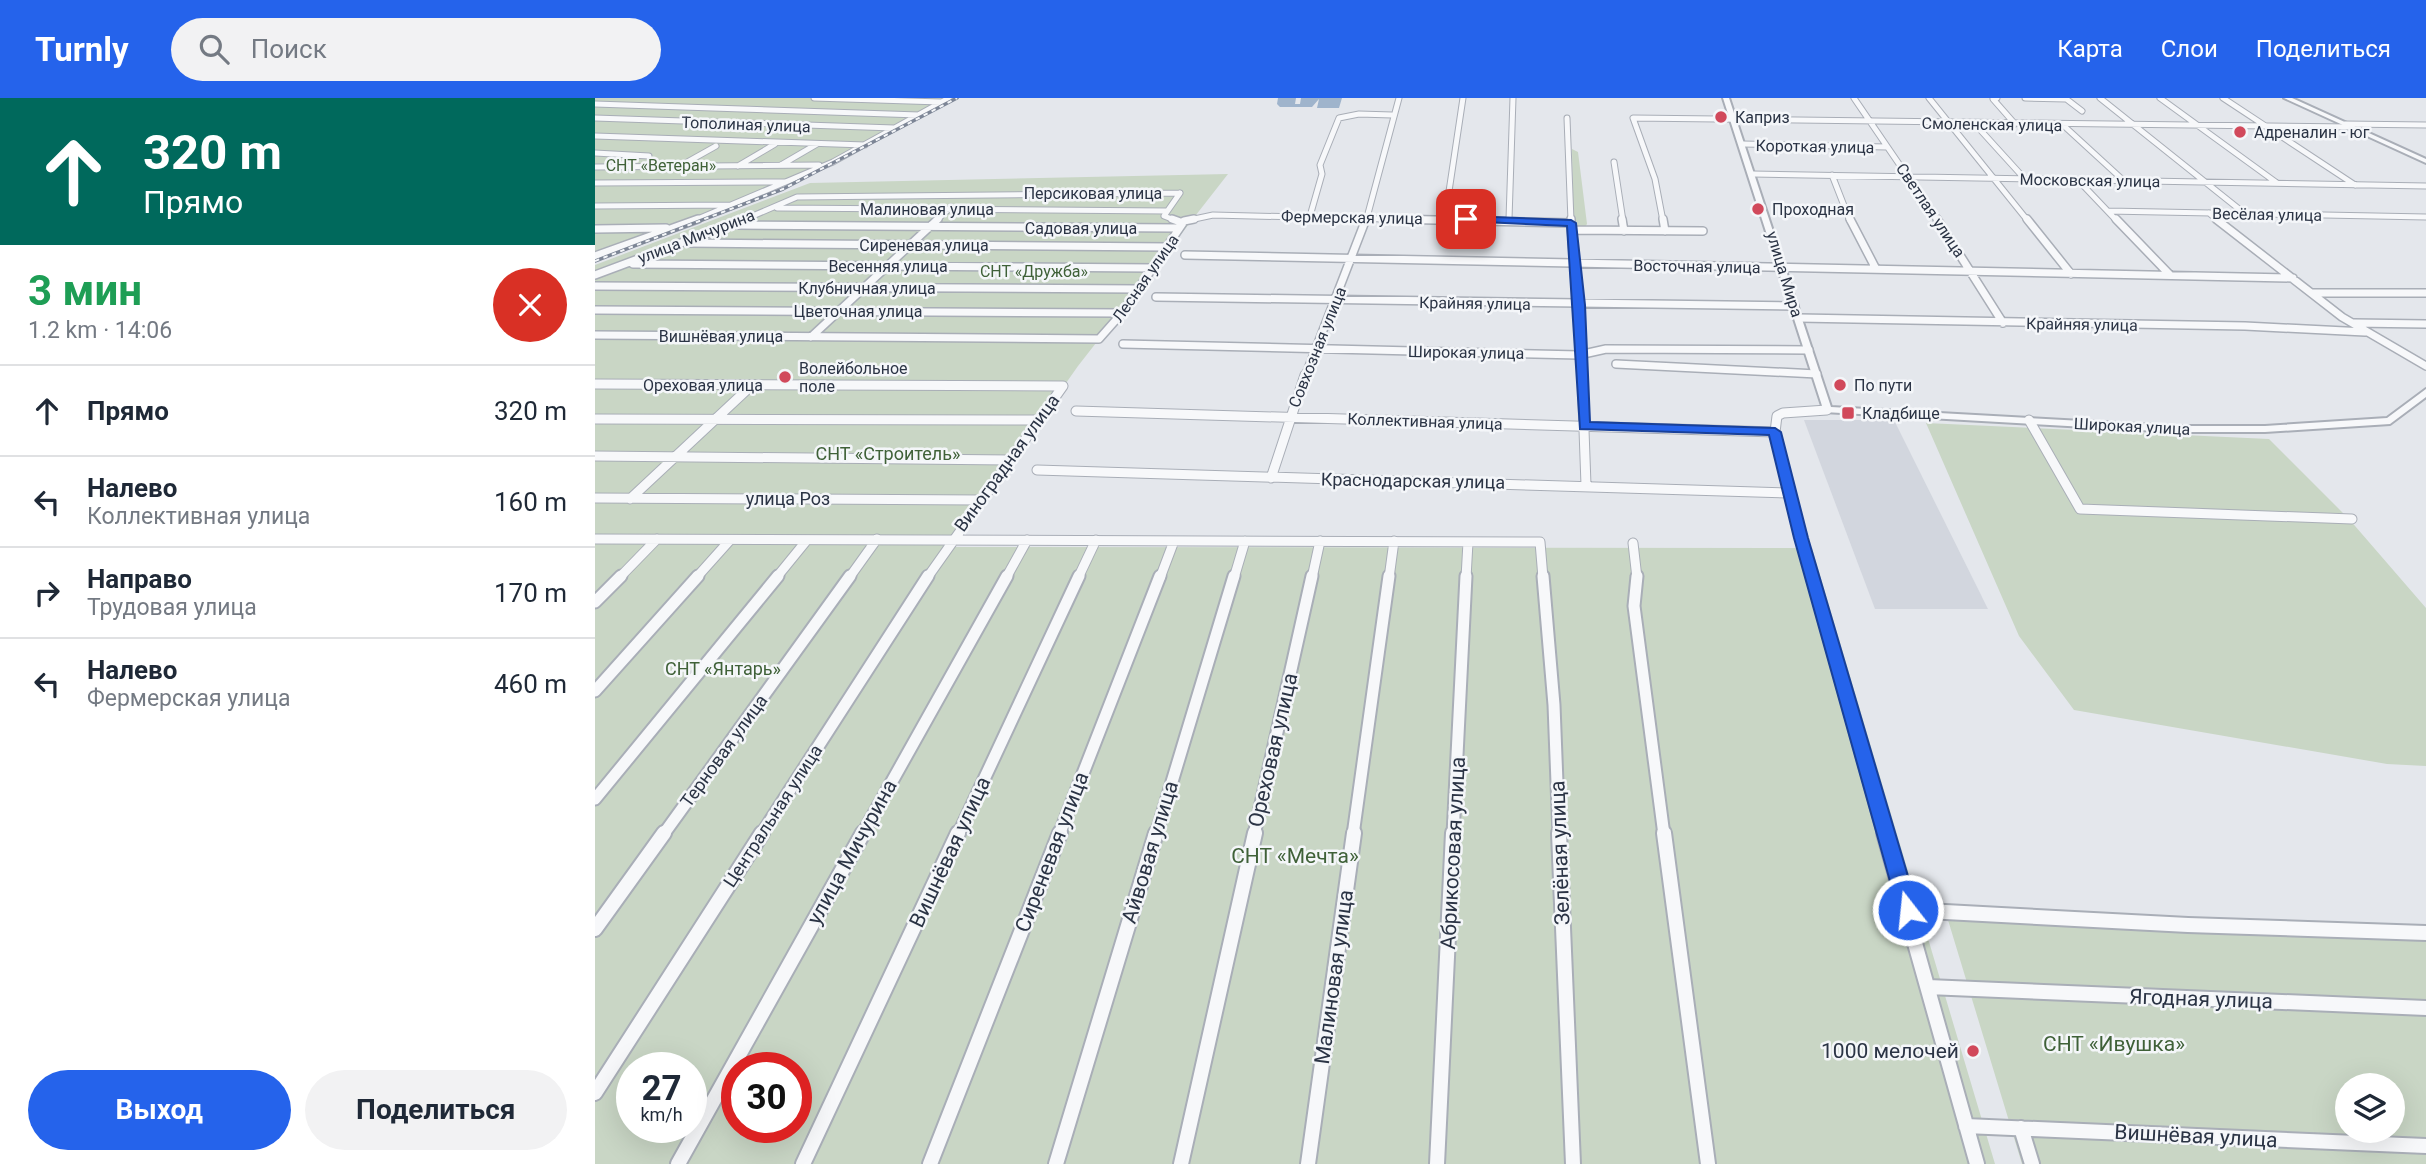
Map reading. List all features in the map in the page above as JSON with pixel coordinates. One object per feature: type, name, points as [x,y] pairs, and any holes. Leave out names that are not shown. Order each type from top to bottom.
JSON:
[{"type":"street","points":[[814,98],[942,102]]},
{"type":"street","points":[[595,256],[678,228],[789,182],[868,145],[949,98]]},
{"type":"street","name":"Совхозная улица","points":[[1271,478],[1289,417],[1367,217],[1392,115],[1399,98]]},
{"type":"street","points":[[1445,218],[1463,98]]},
{"type":"street","points":[[1509,219],[1513,98]]},
{"type":"street","name":"улица Мира","points":[[1726,98],[1784,268],[1827,411]]},
{"type":"street","name":"Светлая улица","points":[[1854,98],[1973,272],[2003,323]]},
{"type":"street","points":[[1929,98],[2070,274]]},
{"type":"street","points":[[1997,98],[1993,99],[2015,124]]},
{"type":"street","points":[[2025,98],[2065,99],[2082,111]]},
{"type":"street","points":[[2100,98],[2244,214]]},
{"type":"street","points":[[2160,98],[2277,183]]},
{"type":"street","points":[[2223,98],[2355,185]]},
{"type":"street","points":[[2287,98],[2426,162]]},
{"type":"street","points":[[595,104],[922,115]]},
{"type":"street","points":[[716,124],[746,109]]},
{"type":"street","points":[[1310,216],[1322,174],[1320,165],[1339,118],[1359,114],[1392,115]]},
{"type":"street","name":"Тополиная улица","points":[[595,118],[896,129]]},
{"type":"street","points":[[1567,118],[1571,227],[1579,305],[1586,485]]},
{"type":"street","name":"Смоленская улица","points":[[1665,231],[1655,179],[1633,118],[2197,126],[2426,125]]},
{"type":"street","points":[[1974,124],[2024,178]]},
{"type":"street","points":[[2063,124],[2123,180]]},
{"type":"street","points":[[595,136],[868,145]]},
{"type":"street","points":[[738,166],[778,142]]},
{"type":"street","points":[[781,166],[817,144]]},
{"type":"street","name":"Короткая улица","points":[[1743,144],[1887,147]]},
{"type":"street","points":[[679,166],[716,146]]},
{"type":"street","points":[[595,153],[649,156]]},
{"type":"street","points":[[1614,162],[1624,231]]},
{"type":"street","points":[[595,167],[825,165]]},
{"type":"street","name":"Московская улица","points":[[1753,174],[2426,186]]},
{"type":"street","points":[[1832,175],[1849,218],[1876,269]]},
{"type":"street","points":[[2078,180],[2170,275]]},
{"type":"street","points":[[595,183],[789,182]]},
{"type":"street","name":"Персиковая улица","points":[[797,197],[1180,193]]},
{"type":"street","name":"Лесная улица","points":[[1099,339],[1122,313],[1184,221],[1166,218],[1167,211],[1180,193]]},
{"type":"street","points":[[811,337],[963,195]]},
{"type":"street","name":"улица Мичурина","points":[[595,275],[731,225],[797,197]]},
{"type":"street","points":[[595,206],[733,206]]},
{"type":"street","name":"Малиновая улица","points":[[772,208],[1167,211]]},
{"type":"street","name":"Весёлая улица","points":[[2108,211],[2426,217]]},
{"type":"street","points":[[2209,213],[2365,332],[2405,357],[2426,366]]},
{"type":"street","name":"Фермерская улица","points":[[1184,221],[1213,215],[1509,219],[1624,231],[1703,231]]},
{"type":"street","name":"Садовая улица","points":[[731,225],[1179,228]]},
{"type":"street","points":[[595,229],[678,228]]},
{"type":"street","name":"Сиреневая улица","points":[[680,243],[1167,247]]},
{"type":"street","name":"Восточная улица","points":[[1185,255],[2293,278]]},
{"type":"street","name":"Весенняя улица","points":[[623,264],[1153,268]]},
{"type":"street","name":"Клубничная улица","points":[[595,286],[1139,289]]},
{"type":"street","points":[[2312,293],[2426,293]]},
{"type":"street","name":"Крайняя улица","points":[[1156,296],[1579,305],[1795,306]]},
{"type":"street","name":"Цветочная улица","points":[[595,310],[1122,313]]},
{"type":"street","name":"Крайняя улица","points":[[1799,318],[2245,326],[2365,332]]},
{"type":"street","points":[[2354,323],[2426,324]]},
{"type":"street","name":"Вишнёвая улица","points":[[595,335],[1099,339]]},
{"type":"street","name":"Широкая улица","points":[[1123,344],[1579,355],[1606,349],[1809,350]]},
{"type":"street","points":[[2405,357],[2426,357]]},
{"type":"street","points":[[1616,364],[1817,374]]},
{"type":"street","name":"Ореховая улица","points":[[595,384],[1063,386]]},
{"type":"street","points":[[630,499],[752,385]]},
{"type":"street","name":"Виноградная улица","points":[[951,540],[1063,386]]},
{"type":"street","name":"Широкая улица","points":[[1827,411],[2174,429],[2265,429],[2381,423],[2399,416],[2426,392]]},
{"type":"street","points":[[1827,411],[1804,410],[1777,416],[1775,432],[1804,546],[1977,1164]]},
{"type":"street","name":"Коллективная улица","points":[[1076,411],[1775,432]]},
{"type":"street","points":[[595,419],[1038,420]]},
{"type":"street","points":[[2029,420],[2080,509],[2352,519]]},
{"type":"street","points":[[595,457],[1010,460]]},
{"type":"street","name":"Краснодарская улица","points":[[1037,470],[1790,493]]},
{"type":"street","name":"улица Роз","points":[[595,498],[981,500]]},
{"type":"street","points":[[595,539],[1468,542]]},
{"type":"street","points":[[595,603],[657,539]]},
{"type":"street","name":"Терновая улица","points":[[595,929],[877,539]]},
{"type":"street","points":[[595,691],[730,540]]},
{"type":"street","points":[[595,799],[807,540]]},
{"type":"street","name":"Центральная улица","points":[[595,1093],[951,540]]},
{"type":"street","name":"улица Мичурина","points":[[678,1164],[1027,540]]},
{"type":"street","name":"Вишнёвая улица","points":[[803,1164],[1096,540]]},
{"type":"street","name":"Сиреневая улица","points":[[930,1164],[1174,541]]},
{"type":"street","name":"Айвовая улица","points":[[1056,1164],[1245,541]]},
{"type":"street","name":"Ореховая улица","points":[[1181,1164],[1320,541]]},
{"type":"street","name":"Малиновая улица","points":[[1308,1164],[1394,541]]},
{"type":"street","name":"Зелёная улица","points":[[1468,542],[1540,542],[1554,705],[1573,1164]]},
{"type":"street","name":"Абрикосовая улица","points":[[1437,1164],[1468,542]]},
{"type":"street","points":[[1633,543],[1637,578],[1634,606],[1708,1164]]},
{"type":"street","points":[[1908,910],[2188,925],[2426,933]]},
{"type":"street","name":"Ягодная улица","points":[[1928,987],[2426,1009]]},
{"type":"street","name":"Вишнёвая улица","points":[[1966,1126],[2426,1146]]},
{"type":"street","points":[[2021,1128],[2032,1164]]},
{"type":"shaded area","points":[[1804,420],[1894,420],[1988,609],[1875,609]]},
{"type":"green space","name":"СНТ «Ветеран»","points":[[595,98],[953,98],[866,145],[778,186],[595,258]]},
{"type":"green space","points":[[1572,149],[1578,152],[1587,224],[1584,228],[1578,227],[1573,213]]},
{"type":"green space","name":"СНТ «Мечта»","points":[[1228,174],[1078,366],[951,547],[1812,548],[1995,1164],[595,1164],[595,265],[810,183]]},
{"type":"green space","points":[[1926,423],[2269,439],[2349,519],[2426,608],[2426,766],[2387,764],[2074,710],[2019,636]]},
{"type":"green space","name":"СНТ «Ивушка»","points":[[1948,920],[2426,931],[2426,1164],[2022,1164]]},
{"type":"water","points":[[1278,98],[1296,98],[1295,104],[1300,104],[1301,98],[1342,98],[1339,108],[1317,108],[1319,99],[1312,107],[1280,107],[1277,104]]},
{"type":"railway","points":[[595,261],[783,189],[957,98]]},
{"type":"place","name":"Каприз","points":[[1721,117]]},
{"type":"place","name":"Адреналин - юг","points":[[2240,132]]},
{"type":"place","name":"Проходная","points":[[1758,209]]},
{"type":"place","name":"Волейбольное поле","points":[[785,377]]},
{"type":"place","name":"По пути","points":[[1840,385]]},
{"type":"place","name":"Кладбище","points":[[1848,413]]},
{"type":"place","name":"1000 мелочей","points":[[1973,1051]]},
{"type":"route","points":[[1466,219],[1549,220],[1571,223],[1579,305],[1584,426],[1775,432],[1801,538],[1908,910]]},
{"type":"park label","name":"СНТ «Дружба»","points":[[1034,271]]},
{"type":"park label","name":"СНТ «Строитель»","points":[[888,454]]},
{"type":"park label","name":"СНТ «Янтарь»","points":[[723,669]]}]
